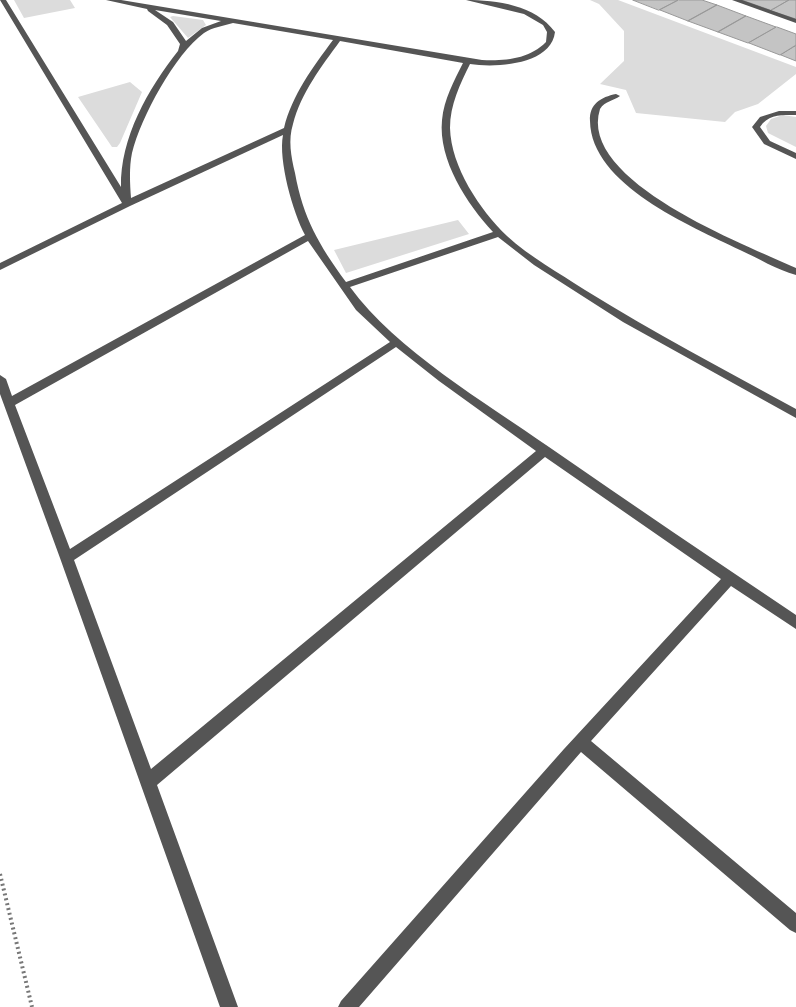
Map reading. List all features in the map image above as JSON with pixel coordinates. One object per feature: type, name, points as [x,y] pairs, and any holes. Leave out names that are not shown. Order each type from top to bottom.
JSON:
[{"type":"street","points":[[3,0],[128,204]]},
{"type":"street","points":[[109,0],[146,8],[165,18],[183,42],[184,46],[181,54]]},
{"type":"street","points":[[109,0],[338,38],[467,62],[500,62],[530,56],[548,45],[552,35],[549,27],[535,16],[469,0]]},
{"type":"street","points":[[735,0],[796,21]]},
{"type":"street","points":[[128,204],[125,184],[128,155],[137,126],[146,106],[181,54],[196,36],[220,23],[243,22]]},
{"type":"street","points":[[338,38],[318,64],[303,90],[288,129],[287,148],[292,184],[302,223],[309,237],[344,286],[366,314],[397,342],[545,450],[796,623]]},
{"type":"street","points":[[467,62],[450,101],[446,128],[448,145],[459,175],[476,204],[500,233],[530,257],[584,294],[796,414]]},
{"type":"street","points":[[616,96],[598,103],[594,110],[594,119],[598,146],[619,174],[652,198],[686,219],[796,272]]},
{"type":"street","points":[[796,113],[768,115],[760,120],[756,127],[759,135],[766,143],[796,156]]},
{"type":"street","points":[[0,268],[128,204],[288,129]]},
{"type":"street","points":[[344,286],[500,233]]},
{"type":"street","points":[[9,403],[309,237]]},
{"type":"street","points":[[67,558],[397,342]]},
{"type":"street","points":[[0,379],[67,558],[229,1007]]},
{"type":"street","points":[[148,782],[545,450]]},
{"type":"street","points":[[347,1007],[581,742],[730,578]]},
{"type":"street","points":[[581,742],[796,924]]},
{"type":"path","points":[[0,874],[32,1007]]},
{"type":"shaded area","points":[[14,0],[70,0],[75,8],[24,18]]},
{"type":"shaded area","points":[[590,0],[618,0],[796,67],[796,74],[758,104],[735,112],[725,122],[636,113],[626,90],[600,84],[624,61],[624,31],[599,4]]},
{"type":"shaded area","points":[[170,17],[203,20],[206,25],[188,38]]},
{"type":"shaded area","points":[[130,82],[142,92],[120,143],[117,147],[112,147],[78,97]]},
{"type":"shaded area","points":[[783,115],[796,117],[796,147],[768,133],[766,126],[771,119]]},
{"type":"shaded area","points":[[458,220],[469,234],[346,273],[334,250]]},
{"type":"building","points":[[633,0],[678,0],[659,10]]},
{"type":"building","points":[[679,0],[702,0],[717,5],[688,21],[660,10]]},
{"type":"building","points":[[742,0],[789,0],[771,10]]},
{"type":"building","points":[[789,0],[796,0],[796,19],[771,11]]},
{"type":"building","points":[[717,5],[746,16],[718,32],[688,21]]},
{"type":"building","points":[[746,16],[776,27],[748,43],[718,32]]},
{"type":"building","points":[[777,27],[796,34],[796,45],[780,55],[749,43]]},
{"type":"building","points":[[796,46],[796,61],[781,55]]}]
